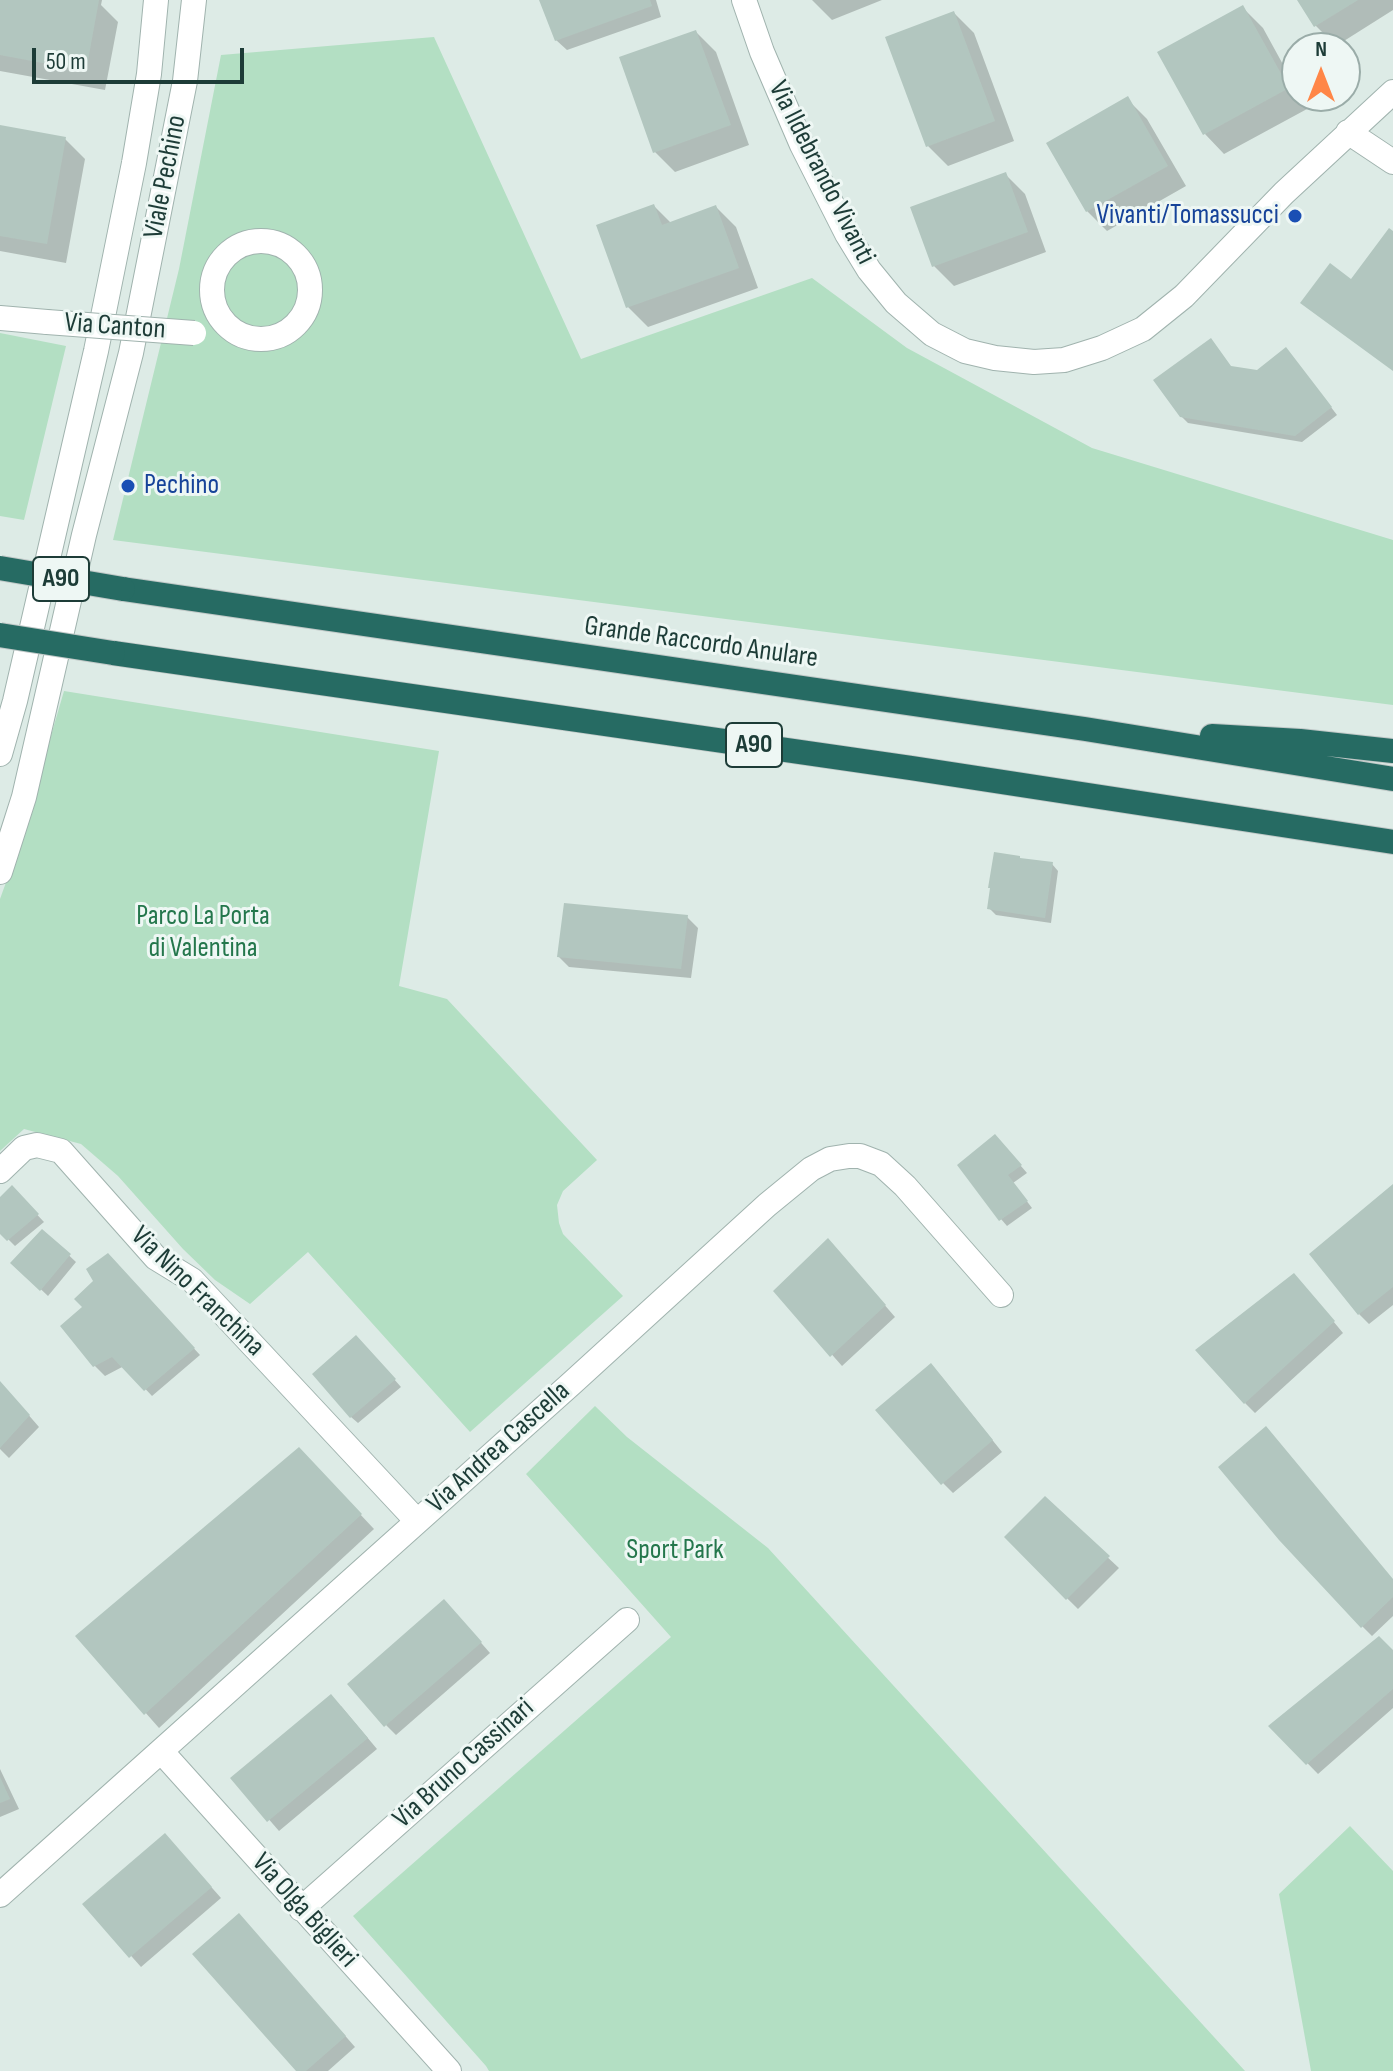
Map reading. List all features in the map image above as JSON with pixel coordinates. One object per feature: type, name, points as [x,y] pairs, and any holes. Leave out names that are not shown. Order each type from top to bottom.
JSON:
[{"type":"highway","name":"Grande Raccordo Anulare","points":[[0,568],[123,589],[1085,729],[1393,779]]},
{"type":"highway","name":"A90","points":[[0,635],[1393,842]]},
{"type":"highway","points":[[1085,729],[1300,741],[1393,751]]},
{"type":"street","name":"Viale Pechino","points":[[0,754],[96,351],[147,90],[156,0]]},
{"type":"street","name":"Viale Pechino","points":[[0,872],[24,797],[84,535],[131,353],[185,81],[194,0]]},
{"type":"street","name":"Via Ildebrando Vivanti","points":[[744,0],[762,52],[802,145],[861,258],[896,303],[924,329],[944,342],[983,356],[1020,361],[1064,360],[1102,348],[1143,329],[1184,296],[1284,193],[1393,92]]},
{"type":"street","points":[[1348,132],[1393,162]]},
{"type":"street","name":"Via Canton","points":[[0,318],[194,333],[230,329],[244,337],[274,338],[300,320],[308,306],[308,274],[300,259],[287,248],[272,241],[255,240],[225,255],[215,269],[211,286],[212,302],[219,318],[230,329]]},
{"type":"street","name":"Via Nino Franchina","points":[[0,1171],[24,1148],[47,1146],[61,1151],[156,1258],[192,1280],[417,1521]]},
{"type":"street","name":"Via Andrea Cascella","points":[[0,1895],[767,1205],[822,1162],[849,1156],[881,1164],[905,1186],[1001,1295]]},
{"type":"street","name":"Via Bruno Cassinari","points":[[301,1909],[627,1620]]},
{"type":"street","name":"Via Olga Biglieri","points":[[161,1751],[449,2071]]},
{"type":"green space","points":[[434,37],[581,359],[812,278],[907,348],[1092,448],[1393,540],[1393,705],[113,540],[179,269],[221,55]]},
{"type":"green space","points":[[0,333],[66,346],[24,520],[0,516]]},
{"type":"green space","name":"Parco La Porta di Valentina","points":[[64,691],[439,751],[399,986],[447,999],[597,1160],[563,1191],[557,1205],[559,1223],[563,1234],[623,1296],[470,1432],[308,1252],[250,1304],[215,1280],[118,1176],[81,1144],[24,1129],[0,1151],[0,899],[17,852]]},
{"type":"green space","name":"Sport Park","points":[[595,1406],[627,1437],[768,1548],[1245,2071],[489,2071],[353,1916],[671,1637],[526,1474]]},
{"type":"green space","points":[[1350,1826],[1393,1871],[1393,2071],[1311,2071],[1279,1894]]},
{"type":"building","points":[[0,0],[99,0],[86,71],[0,55]]},
{"type":"building","points":[[539,0],[650,0],[652,6],[555,41]]},
{"type":"building","points":[[1297,0],[1358,0],[1314,27]]},
{"type":"building","points":[[1243,5],[1281,74],[1281,92],[1203,135],[1157,52]]},
{"type":"building","points":[[954,11],[995,121],[926,147],[885,37]]},
{"type":"building","points":[[696,30],[731,125],[653,153],[619,57]]},
{"type":"building","points":[[1128,96],[1168,166],[1086,212],[1046,143]]},
{"type":"building","points":[[0,125],[66,137],[47,244],[0,236]]},
{"type":"building","points":[[1006,172],[1028,232],[932,267],[910,207]]},
{"type":"building","points":[[654,204],[662,225],[716,205],[739,268],[626,308],[596,225]]},
{"type":"building","points":[[1389,228],[1393,231],[1393,371],[1300,303],[1330,263],[1351,279]]},
{"type":"building","points":[[1211,338],[1231,366],[1257,370],[1286,347],[1332,407],[1295,436],[1180,417],[1153,380]]},
{"type":"building","points":[[994,852],[1053,862],[1045,918],[987,909]]},
{"type":"building","points":[[564,903],[688,915],[681,969],[557,957]]},
{"type":"building","points":[[995,1134],[1022,1165],[1008,1175],[1028,1201],[999,1221],[957,1165]]},
{"type":"building","points":[[1393,1184],[1393,1287],[1358,1315],[1309,1254]]},
{"type":"building","points":[[12,1185],[39,1214],[7,1241],[0,1234],[0,1197]]},
{"type":"building","points":[[42,1229],[71,1254],[40,1291],[10,1263]]},
{"type":"building","points":[[828,1238],[886,1305],[830,1357],[773,1291]]},
{"type":"building","points":[[108,1253],[195,1348],[144,1391],[112,1357],[93,1367],[60,1326],[82,1307],[74,1299],[93,1281],[86,1269]]},
{"type":"building","points":[[1294,1273],[1335,1321],[1244,1404],[1195,1350]]},
{"type":"building","points":[[356,1335],[396,1379],[350,1418],[312,1374]]},
{"type":"building","points":[[931,1363],[993,1440],[941,1485],[875,1410]]},
{"type":"building","points":[[0,1381],[30,1415],[0,1448]]},
{"type":"building","points":[[1266,1426],[1393,1579],[1393,1597],[1361,1628],[1279,1540],[1218,1467]]},
{"type":"building","points":[[299,1447],[362,1514],[144,1715],[75,1636]]},
{"type":"building","points":[[1045,1496],[1110,1556],[1066,1600],[1004,1537]]},
{"type":"building","points":[[444,1599],[482,1642],[384,1727],[347,1684]]},
{"type":"building","points":[[1379,1636],[1393,1650],[1393,1689],[1306,1765],[1268,1726]]},
{"type":"building","points":[[331,1694],[368,1738],[267,1822],[230,1778]]},
{"type":"building","points":[[0,1777],[10,1799],[0,1803]]},
{"type":"building","points":[[165,1833],[212,1887],[129,1958],[82,1904]]},
{"type":"building","points":[[239,1913],[346,2036],[306,2071],[296,2071],[192,1954]]},
{"type":"place","name":"Vivanti/Tomassucci","points":[[1295,216]]},
{"type":"place","name":"Pechino","points":[[128,486]]}]
